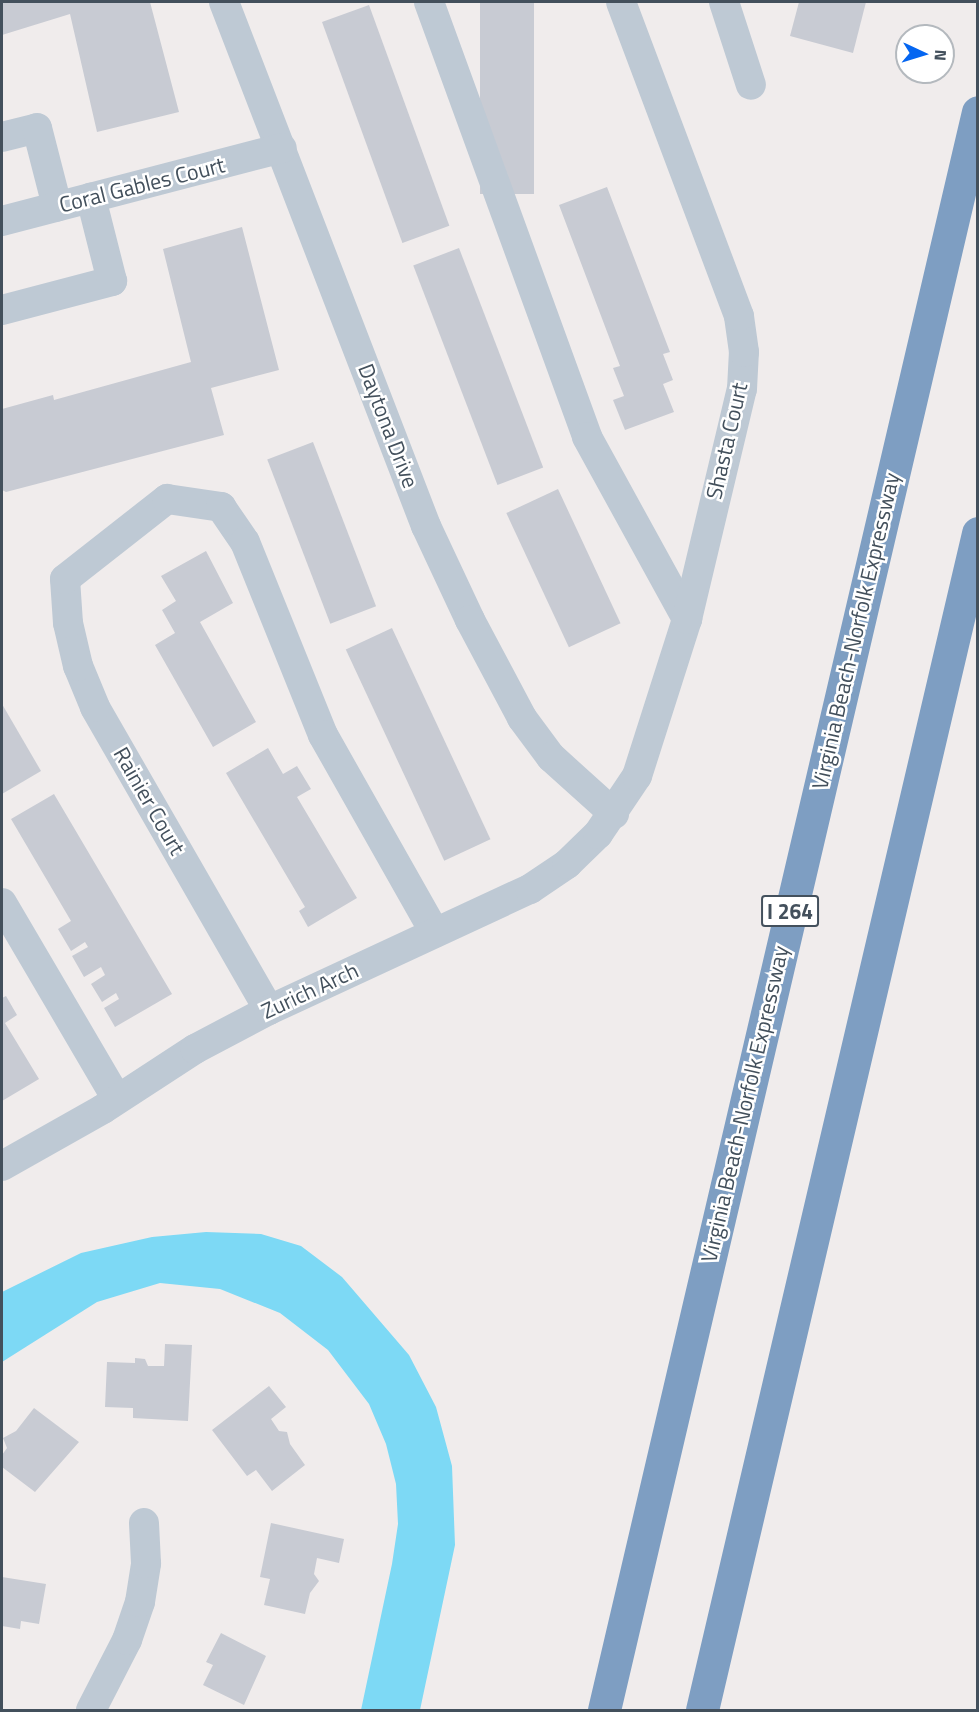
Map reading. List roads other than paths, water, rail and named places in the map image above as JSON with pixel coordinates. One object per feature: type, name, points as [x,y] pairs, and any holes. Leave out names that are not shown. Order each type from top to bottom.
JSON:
[{"type":"highway","name":"Virginia Beach-Norfolk Expressway","points":[[604,1710],[978,112]]},
{"type":"highway","points":[[702,1710],[978,533]]},
{"type":"street","name":"Daytona Drive","points":[[224,2],[426,526],[470,620],[522,718],[545,749],[614,814]]},
{"type":"street","points":[[429,2],[587,437],[687,619]]},
{"type":"street","name":"Shasta Court","points":[[614,814],[637,776],[650,743],[687,619],[742,389],[744,352],[739,316],[621,2]]},
{"type":"street","points":[[724,2],[751,85]]},
{"type":"street","points":[[2,137],[37,128],[57,206]]},
{"type":"street","name":"Coral Gables Court","points":[[2,221],[282,148]]},
{"type":"street","points":[[2,310],[112,281],[91,198]]},
{"type":"street","name":"Rainier Court","points":[[269,1010],[95,707],[78,666],[68,623],[65,579],[166,499],[221,507],[245,542],[323,735],[435,933]]},
{"type":"street","name":"Zurich Arch","points":[[2,1166],[117,1099],[195,1049],[269,1010],[530,889],[567,864],[614,814]]},
{"type":"street","points":[[2,903],[117,1099]]},
{"type":"street","points":[[91,1710],[127,1640],[140,1602],[146,1563],[144,1523]]},
{"type":"water","points":[[206,1232],[261,1234],[301,1246],[342,1277],[409,1355],[436,1407],[452,1466],[455,1545],[420,1710],[361,1710],[392,1564],[398,1524],[396,1484],[386,1444],[369,1404],[328,1350],[280,1313],[220,1289],[160,1283],[97,1302],[2,1362],[2,1292],[81,1253],[152,1237]]}]
